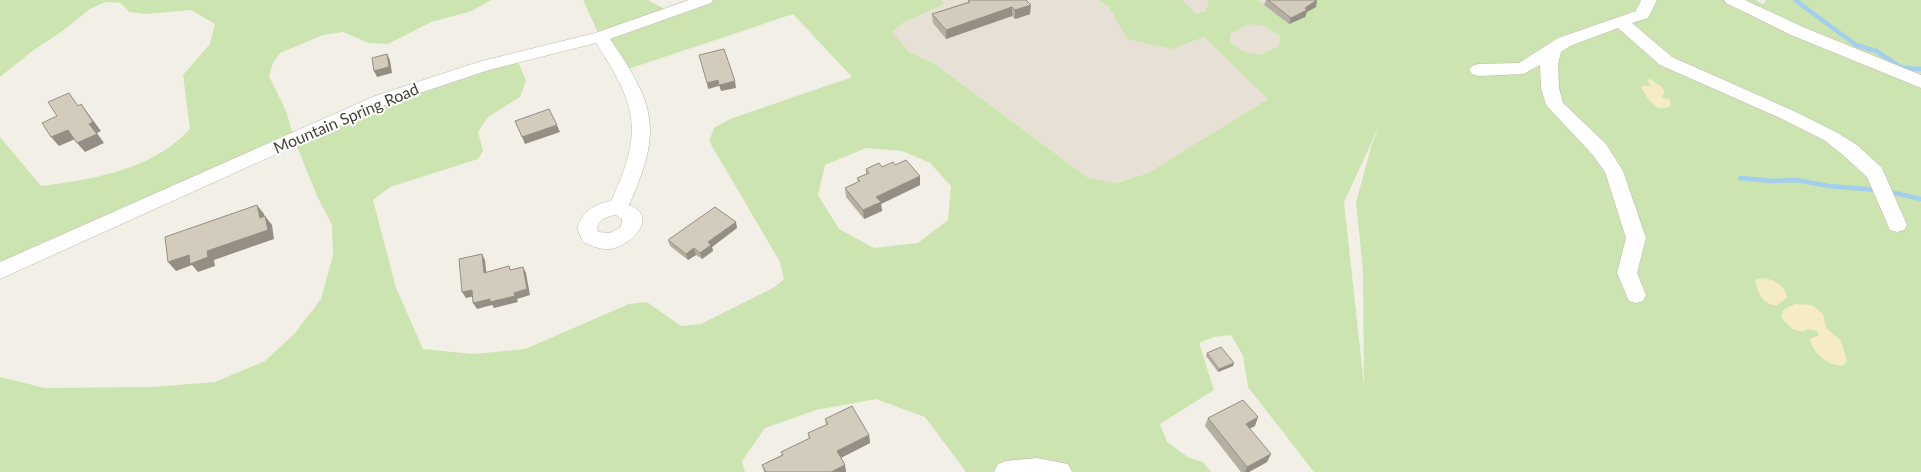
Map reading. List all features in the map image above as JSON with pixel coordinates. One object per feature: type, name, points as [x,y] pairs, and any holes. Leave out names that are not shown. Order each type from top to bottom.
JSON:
[{"type":"street","name":"Mountain Spring Road","points":[[0,271],[381,100],[484,66],[600,37],[705,0]]},
{"type":"street","points":[[1478,70],[1523,68],[1552,48],[1586,32],[1642,14],[1649,0]]},
{"type":"street","points":[[1732,0],[1797,31],[1921,82]]},
{"type":"street","points":[[1620,21],[1656,54],[1673,65],[1788,115],[1830,136],[1866,163],[1875,173],[1897,225]]},
{"type":"street","points":[[600,37],[628,80],[639,107],[641,123],[634,172],[618,208]]},
{"type":"street","points":[[1552,48],[1549,64],[1550,88],[1555,105],[1599,149],[1614,171],[1636,238],[1627,272],[1636,295]]},
{"type":"street","points":[[1006,472],[1037,469],[1060,472]]},
{"type":"shaded area","points":[[941,0],[1098,0],[1109,7],[1127,39],[1214,33],[1182,0],[1333,0],[1356,45],[1148,173],[1117,183],[1088,178],[935,64],[909,52],[891,32],[904,22],[945,4]]},
{"type":"green space","points":[[0,0],[491,0],[472,11],[431,22],[388,44],[369,43],[343,32],[323,35],[280,53],[273,63],[269,76],[286,111],[294,139],[0,271],[0,137],[41,186],[101,176],[140,163],[158,154],[175,143],[190,129],[183,75],[210,44],[215,24],[191,10],[146,14],[129,12],[121,3],[105,2],[90,9],[0,77]]},
{"type":"green space","points":[[583,0],[648,0],[670,12],[705,0],[941,0],[945,4],[904,22],[892,32],[909,52],[935,64],[1088,178],[1117,183],[1148,173],[1268,99],[1204,37],[1172,49],[1127,39],[1109,7],[1098,0],[1182,0],[1196,14],[1206,11],[1209,0],[1258,0],[1289,24],[1308,12],[1307,10],[1316,0],[1755,0],[1764,4],[1766,0],[1921,0],[1921,472],[1314,472],[1248,387],[1243,356],[1231,335],[1213,337],[1199,343],[1214,390],[1160,424],[1167,442],[1189,458],[1203,462],[1211,472],[966,472],[925,417],[876,399],[816,410],[765,428],[742,461],[745,472],[0,472],[0,377],[45,388],[152,387],[215,382],[265,361],[295,333],[321,299],[333,255],[332,225],[317,196],[294,139],[381,100],[516,58],[526,80],[520,97],[488,117],[478,132],[483,151],[478,159],[390,187],[373,200],[396,288],[423,349],[473,354],[525,349],[629,304],[647,302],[681,326],[701,324],[775,287],[784,279],[780,262],[709,141],[714,128],[730,119],[852,77],[793,14],[622,71],[600,37]],"holes":[[[1248,24],[1264,26],[1280,36],[1279,46],[1260,55],[1242,51],[1230,42],[1230,34]],[[1380,124],[1372,144],[1356,202],[1363,270],[1364,385],[1344,202]],[[866,148],[902,151],[930,163],[951,186],[948,220],[918,243],[874,248],[839,229],[818,195],[825,165]]]},
{"type":"sand","points":[[1650,79],[1663,88],[1662,97],[1670,100],[1671,106],[1659,108],[1648,98],[1641,86],[1651,86],[1647,80]]},
{"type":"sand","points":[[1763,278],[1779,284],[1787,298],[1777,305],[1772,305],[1764,300],[1757,289],[1755,280]]},
{"type":"sand","points":[[1795,304],[1812,305],[1823,314],[1826,328],[1841,341],[1847,360],[1844,365],[1828,362],[1814,349],[1810,339],[1819,335],[1817,331],[1808,329],[1797,331],[1790,327],[1781,317],[1783,310]]},
{"type":"building","points":[[968,0],[1026,0],[1031,5],[1015,10],[1012,7],[946,30],[932,14],[970,2]]},
{"type":"building","points":[[1268,0],[1317,0],[1305,8],[1307,10],[1291,18]]},
{"type":"building","points":[[724,49],[735,81],[719,85],[718,80],[707,83],[699,55]]},
{"type":"building","points":[[387,54],[389,67],[374,71],[372,58]]},
{"type":"building","points":[[69,93],[78,106],[81,104],[93,122],[89,124],[97,134],[77,143],[68,130],[51,137],[42,123],[57,116],[48,102]]},
{"type":"building","points":[[549,109],[557,125],[522,137],[515,121]]},
{"type":"building","points":[[906,160],[920,176],[876,197],[881,202],[863,210],[845,188],[860,181],[857,178],[869,173],[866,169],[879,163],[882,167],[893,162],[895,165]]},
{"type":"building","points":[[257,205],[260,218],[265,216],[268,230],[207,251],[208,257],[190,264],[189,255],[168,262],[165,237]]},
{"type":"building","points":[[715,207],[736,222],[708,242],[711,245],[700,253],[694,248],[686,254],[668,240]]},
{"type":"building","points":[[482,254],[484,273],[509,266],[510,270],[523,267],[527,289],[514,293],[515,296],[490,302],[490,299],[473,303],[472,290],[462,292],[459,259]]},
{"type":"building","points":[[1221,347],[1234,363],[1219,369],[1207,353]]},
{"type":"building","points":[[1243,400],[1258,417],[1246,424],[1271,454],[1247,467],[1208,418]]},
{"type":"building","points":[[852,406],[869,435],[837,451],[845,465],[831,472],[766,472],[762,465],[783,455],[781,452],[810,438],[808,433],[828,424],[825,419]]},
{"type":"waterway","points":[[1795,0],[1856,45],[1876,51],[1902,68],[1921,69]]},
{"type":"waterway","points":[[1740,178],[1773,181],[1796,180],[1829,186],[1878,190]]},
{"type":"waterway","points":[[1886,191],[1921,199]]}]
